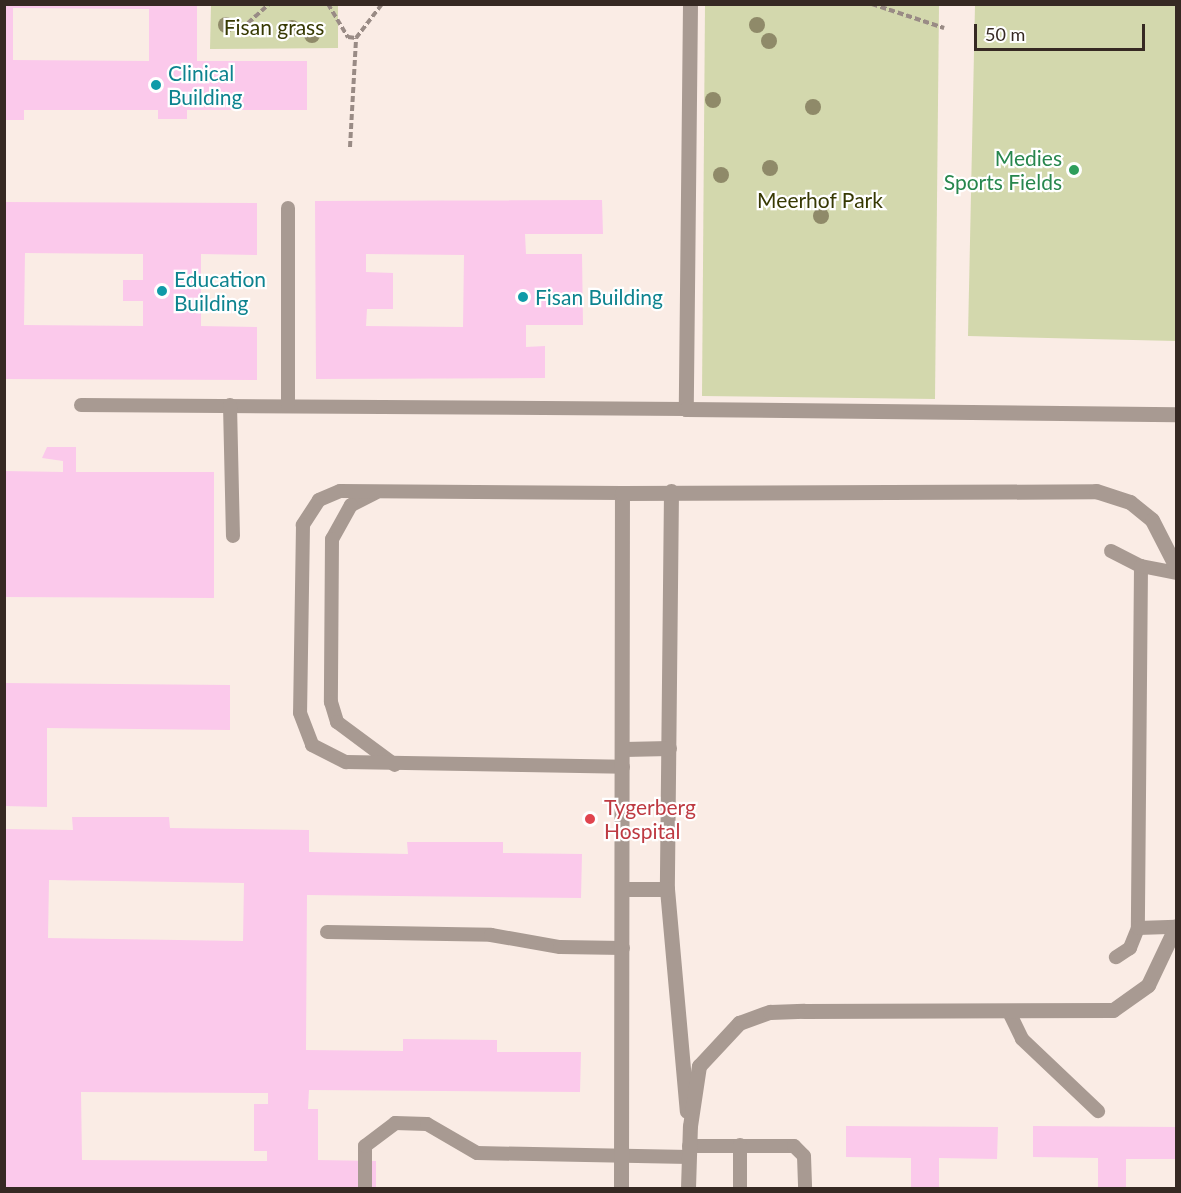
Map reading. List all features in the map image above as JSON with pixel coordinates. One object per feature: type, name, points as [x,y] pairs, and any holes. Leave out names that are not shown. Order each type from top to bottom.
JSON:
[{"type":"street","points":[[690,4],[686,409],[1176,414]]},
{"type":"street","points":[[671,491],[667,889],[690,1126],[688,1188]]},
{"type":"street","points":[[621,1188],[624,749],[622,493],[1096,491],[1130,502],[1152,520],[1176,567]]},
{"type":"street","points":[[624,749],[669,748]]},
{"type":"street","points":[[623,889],[667,889]]},
{"type":"street","points":[[690,1126],[702,1061],[721,1037],[754,1016],[1103,1012],[1120,1006],[1156,974],[1176,926]]},
{"type":"lane","points":[[288,208],[288,405]]},
{"type":"lane","points":[[81,405],[686,409]]},
{"type":"lane","points":[[230,405],[233,536]]},
{"type":"lane","points":[[380,491],[351,505],[332,539],[331,702],[337,722],[395,765]]},
{"type":"lane","points":[[622,493],[380,491],[332,493],[306,517],[300,713],[308,739],[324,755],[395,765],[623,767]]},
{"type":"lane","points":[[1111,551],[1141,566],[1176,573]]},
{"type":"lane","points":[[1116,957],[1130,948],[1138,928],[1141,566]]},
{"type":"lane","points":[[1138,928],[1176,926]]},
{"type":"lane","points":[[327,932],[491,935],[560,947],[622,948]]},
{"type":"lane","points":[[1009,1012],[1022,1039],[1098,1111]]},
{"type":"lane","points":[[365,1188],[365,1146],[395,1123],[427,1124],[477,1153],[621,1158],[740,1145],[799,1149],[805,1161],[805,1188]]},
{"type":"lane","points":[[740,1145],[740,1188]]},
{"type":"path","points":[[248,23],[269,4]]},
{"type":"path","points":[[328,4],[348,37],[356,38]]},
{"type":"path","points":[[350,147],[356,38],[382,4]]},
{"type":"path","points":[[872,4],[944,28]]},
{"type":"green space","name":"Fisan grass","points":[[211,5],[338,5],[338,48],[210,49]]},
{"type":"green space","name":"Meerhof Park","points":[[705,5],[939,5],[935,399],[702,396]]},
{"type":"green space","name":"Medies Sports Fields","points":[[975,5],[1176,5],[1176,341],[968,336]]},
{"type":"building","name":"Clinical Building","points":[[4,4],[197,4],[197,61],[307,61],[307,110],[187,110],[187,119],[158,119],[158,110],[24,110],[24,120],[4,120]],"holes":[[[13,8],[149,9],[149,61],[13,60]]]},
{"type":"building","name":"Fisan Building","points":[[602,200],[603,234],[525,234],[526,254],[582,254],[583,325],[526,325],[526,347],[545,346],[545,378],[316,379],[315,201]],"holes":[[[366,254],[464,255],[463,327],[366,326],[367,309],[393,309],[393,273],[366,272]]]},
{"type":"building","name":"Education Building","points":[[4,202],[257,203],[257,255],[201,254],[201,326],[257,327],[257,380],[4,379]],"holes":[[[25,253],[143,254],[143,280],[123,280],[123,301],[143,301],[143,326],[24,325]]]},
{"type":"building","points":[[47,447],[76,447],[76,472],[214,472],[214,598],[4,597],[4,471],[63,472],[63,461],[42,458]]},
{"type":"building","points":[[4,683],[230,685],[230,730],[47,728],[47,807],[4,806]]},
{"type":"building","name":"Tygerberg Hospital","points":[[72,817],[169,817],[170,828],[309,830],[309,852],[408,854],[407,842],[503,842],[503,853],[582,854],[581,898],[307,895],[306,1050],[403,1051],[403,1039],[497,1040],[497,1052],[581,1052],[580,1092],[309,1090],[308,1109],[318,1109],[318,1160],[376,1161],[376,1188],[4,1188],[4,829],[73,830]],"holes":[[[49,880],[244,883],[243,941],[48,938]],[[81,1092],[268,1093],[268,1104],[254,1104],[254,1151],[267,1151],[267,1161],[82,1160]]]},
{"type":"building","points":[[846,1126],[998,1127],[997,1159],[939,1158],[939,1188],[911,1188],[911,1158],[846,1157]]},
{"type":"building","points":[[1033,1126],[1176,1127],[1176,1159],[1126,1159],[1126,1188],[1098,1188],[1098,1158],[1033,1157]]},
{"type":"place","name":"Clinical Building","points":[[156,85]]},
{"type":"place","name":"Medies Sports Fields","points":[[1074,170]]},
{"type":"place","name":"Education Building","points":[[162,291]]},
{"type":"place","name":"Fisan Building","points":[[523,297]]},
{"type":"place","name":"Tygerberg Hospital","points":[[590,819]]}]
